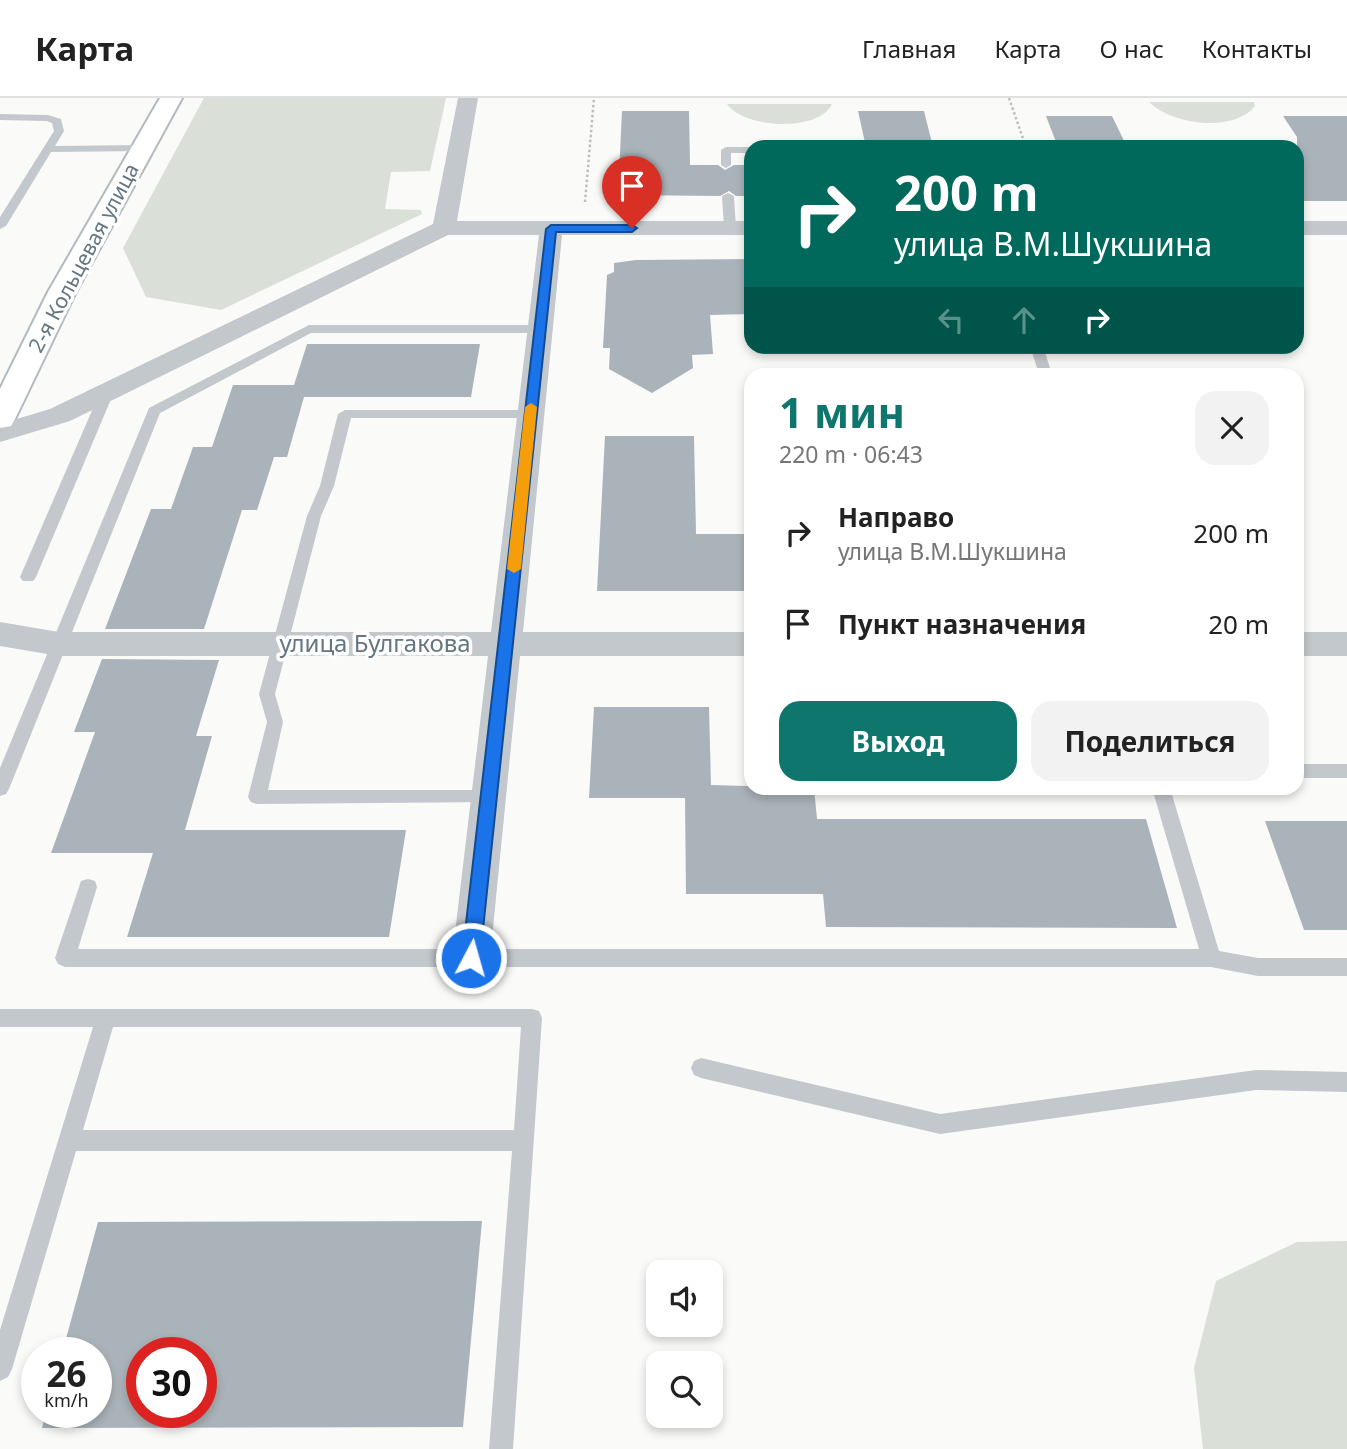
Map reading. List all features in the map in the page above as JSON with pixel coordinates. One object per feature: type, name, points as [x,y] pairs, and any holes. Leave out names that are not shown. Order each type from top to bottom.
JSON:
[{"type":"main road","name":"2-я Кольцевая улица","points":[[0,419],[62,292],[171,98]]},
{"type":"street","points":[[444,228],[468,98]]},
{"type":"street","points":[[0,433],[60,415],[444,228],[740,229]]},
{"type":"street","points":[[1304,228],[1347,228]]},
{"type":"street","points":[[471,958],[551,229]]},
{"type":"street","name":"улица Булгакова","points":[[0,634],[59,644],[744,644]]},
{"type":"street","points":[[1304,644],[1347,644]]},
{"type":"lane","points":[[0,117],[48,118],[57,121],[59,131],[0,226]]},
{"type":"lane","points":[[50,149],[143,148]]},
{"type":"lane","points":[[726,165],[726,150],[744,150]]},
{"type":"lane","points":[[728,196],[740,229]]},
{"type":"lane","points":[[0,789],[154,411],[309,329],[540,329]]},
{"type":"lane","points":[[1039,354],[1043,368]]},
{"type":"lane","points":[[28,577],[107,392]]},
{"type":"lane","points":[[489,797],[257,797],[275,722],[268,694],[314,516],[327,486],[345,414],[530,414]]},
{"type":"lane","points":[[1304,771],[1347,771]]},
{"type":"lane","points":[[1163,795],[1212,958]]},
{"type":"lane","points":[[88,887],[65,958],[1212,958],[1258,967],[1347,967]]},
{"type":"lane","points":[[0,1018],[532,1018],[501,1449]]},
{"type":"lane","points":[[0,1369],[106,1018]]},
{"type":"lane","points":[[701,1068],[940,1124],[1256,1080],[1347,1082]]},
{"type":"lane","points":[[68,1141],[523,1140]]},
{"type":"path","points":[[583,228],[594,98]]},
{"type":"path","points":[[1009,98],[1024,140]]},
{"type":"shaded area","points":[[204,98],[446,98],[430,171],[391,172],[385,209],[421,210],[422,214],[221,310],[146,297],[123,248]]},
{"type":"shaded area","points":[[1149,102],[1254,102],[1255,106],[1245,115],[1233,120],[1203,123],[1172,116]]},
{"type":"shaded area","points":[[727,104],[832,104],[812,120],[780,124],[748,118]]},
{"type":"shaded area","points":[[1347,1241],[1347,1449],[1203,1449],[1194,1368],[1216,1281],[1297,1242]]},
{"type":"building","points":[[622,111],[689,111],[690,165],[718,165],[725,170],[734,165],[744,165],[744,196],[736,196],[729,191],[720,196],[618,195]]},
{"type":"building","points":[[858,111],[924,111],[931,140],[864,140]]},
{"type":"building","points":[[1046,116],[1112,116],[1124,140],[1055,140]]},
{"type":"building","points":[[1283,116],[1347,116],[1347,201],[1304,201],[1304,140],[1297,140]]},
{"type":"building","points":[[744,259],[744,314],[710,315],[713,354],[692,355],[693,368],[652,393],[609,369],[610,348],[603,348],[607,275],[614,272],[614,263],[636,260]]},
{"type":"building","points":[[307,344],[480,344],[471,397],[304,397],[287,457],[274,457],[257,510],[242,510],[204,629],[105,629],[151,509],[171,509],[193,447],[212,447],[233,385],[294,385]]},
{"type":"building","points":[[605,436],[694,436],[696,534],[744,534],[744,591],[597,591]]},
{"type":"building","points":[[102,659],[219,660],[196,736],[212,736],[185,830],[406,830],[389,937],[127,937],[153,853],[51,853],[95,732],[74,732]]},
{"type":"building","points":[[594,707],[709,707],[711,785],[744,786],[744,795],[815,795],[817,819],[1146,819],[1177,928],[826,927],[823,894],[686,894],[685,798],[589,798]]},
{"type":"building","points":[[1265,821],[1347,821],[1347,930],[1304,930]]},
{"type":"building","points":[[482,1221],[463,1427],[217,1428],[217,1337],[126,1337],[126,1428],[112,1428],[112,1337],[66,1337],[98,1222]]},
{"type":"slow traffic","points":[[514,569],[531,407]]},
{"type":"route","points":[[471,958],[551,229],[632,228]]}]
